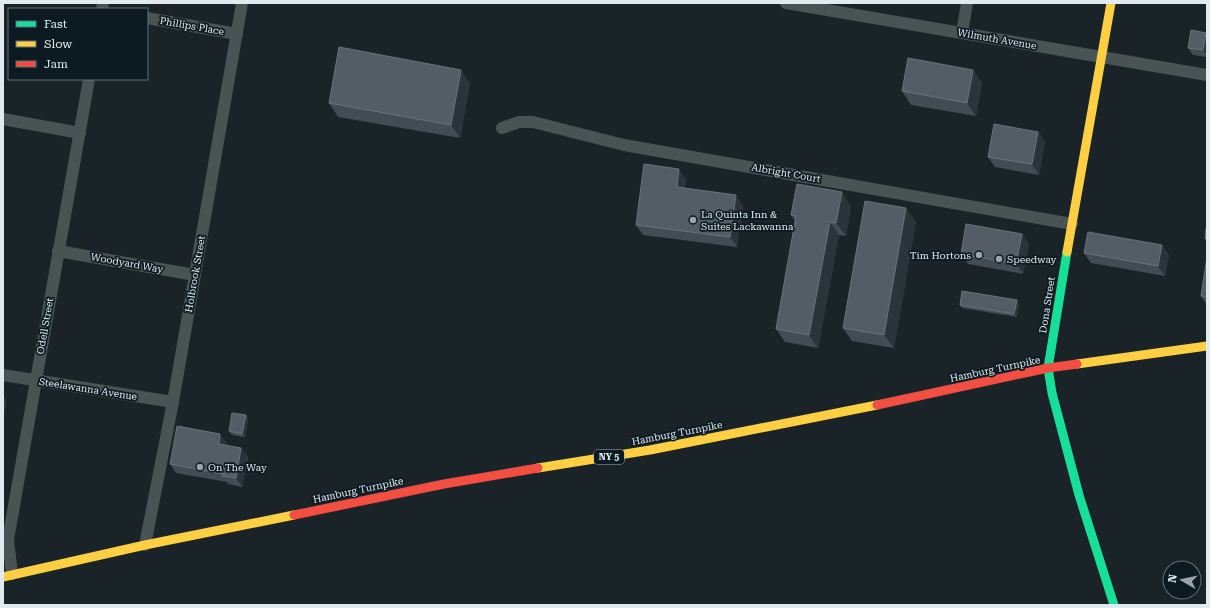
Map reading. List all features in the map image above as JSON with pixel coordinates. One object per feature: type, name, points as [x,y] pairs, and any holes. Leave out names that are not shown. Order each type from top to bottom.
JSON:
[{"type":"main road","name":"Dona Street","points":[[1111,3],[1048,368],[1052,393],[1079,495],[1114,605]]},
{"type":"main road","name":"Hamburg Turnpike","points":[[6,575],[444,484],[650,450],[936,393],[1048,368],[1207,346]]},
{"type":"street","name":"Holbrook Street","points":[[145,545],[173,402],[242,3]]},
{"type":"street","name":"Wilmuth Avenue","points":[[786,3],[822,6],[962,33],[1207,75]]},
{"type":"street","points":[[962,33],[967,3]]},
{"type":"street","name":"Phillips Place","points":[[148,18],[237,34]]},
{"type":"street","name":"Odell Street","points":[[6,575],[8,540],[89,80]]},
{"type":"street","points":[[3,119],[80,133]]},
{"type":"street","name":"Albright Court","points":[[502,128],[519,122],[533,122],[586,137],[624,145],[1072,224]]},
{"type":"street","name":"Woodyard Way","points":[[58,251],[195,275]]},
{"type":"street","name":"Steelawanna Avenue","points":[[3,375],[173,402]]},
{"type":"building","points":[[1191,30],[1206,33],[1203,50],[1188,48]]},
{"type":"building","points":[[339,47],[461,70],[451,125],[329,103]]},
{"type":"building","points":[[908,58],[973,70],[967,103],[902,91]]},
{"type":"building","points":[[994,124],[1038,132],[1032,164],[988,157]]},
{"type":"building","name":"La Quinta Inn & Suites Lackawanna","points":[[644,164],[679,169],[677,187],[736,195],[730,237],[636,225]]},
{"type":"building","points":[[797,184],[842,192],[836,223],[830,222],[809,335],[776,329],[796,216],[791,215]]},
{"type":"building","points":[[865,201],[906,208],[884,335],[843,328]]},
{"type":"building","points":[[966,224],[1022,234],[1016,264],[961,254]]},
{"type":"building","points":[[1206,228],[1207,239],[1205,239]]},
{"type":"building","points":[[1088,232],[1162,245],[1158,266],[1084,253]]},
{"type":"building","points":[[1207,257],[1207,297],[1201,296]]},
{"type":"building","points":[[962,291],[1017,300],[1014,314],[960,305]]},
{"type":"building","points":[[232,413],[246,415],[242,434],[229,431]]},
{"type":"building","points":[[177,426],[220,434],[219,444],[241,448],[236,478],[222,476],[223,474],[170,464]]},
{"type":"traffic: fast","points":[[1067,252],[1048,368],[1052,393],[1079,495],[1114,605]]},
{"type":"traffic: slow","points":[[1067,252],[1111,3]]},
{"type":"traffic: slow","points":[[1077,364],[1207,346]]},
{"type":"traffic: slow","points":[[538,468],[650,450],[877,405]]},
{"type":"traffic: slow","points":[[3,577],[145,545],[294,515]]},
{"type":"traffic: jam","points":[[877,405],[1048,368],[1077,364]]},
{"type":"traffic: jam","points":[[294,515],[444,484],[538,468]]},
{"type":"place","name":"La Quinta Inn & Suites Lackawanna","points":[[693,220]]},
{"type":"place","name":"Tim Hortons","points":[[979,255]]},
{"type":"place","name":"Speedway","points":[[999,259]]},
{"type":"place","name":"On The Way","points":[[200,467]]}]
